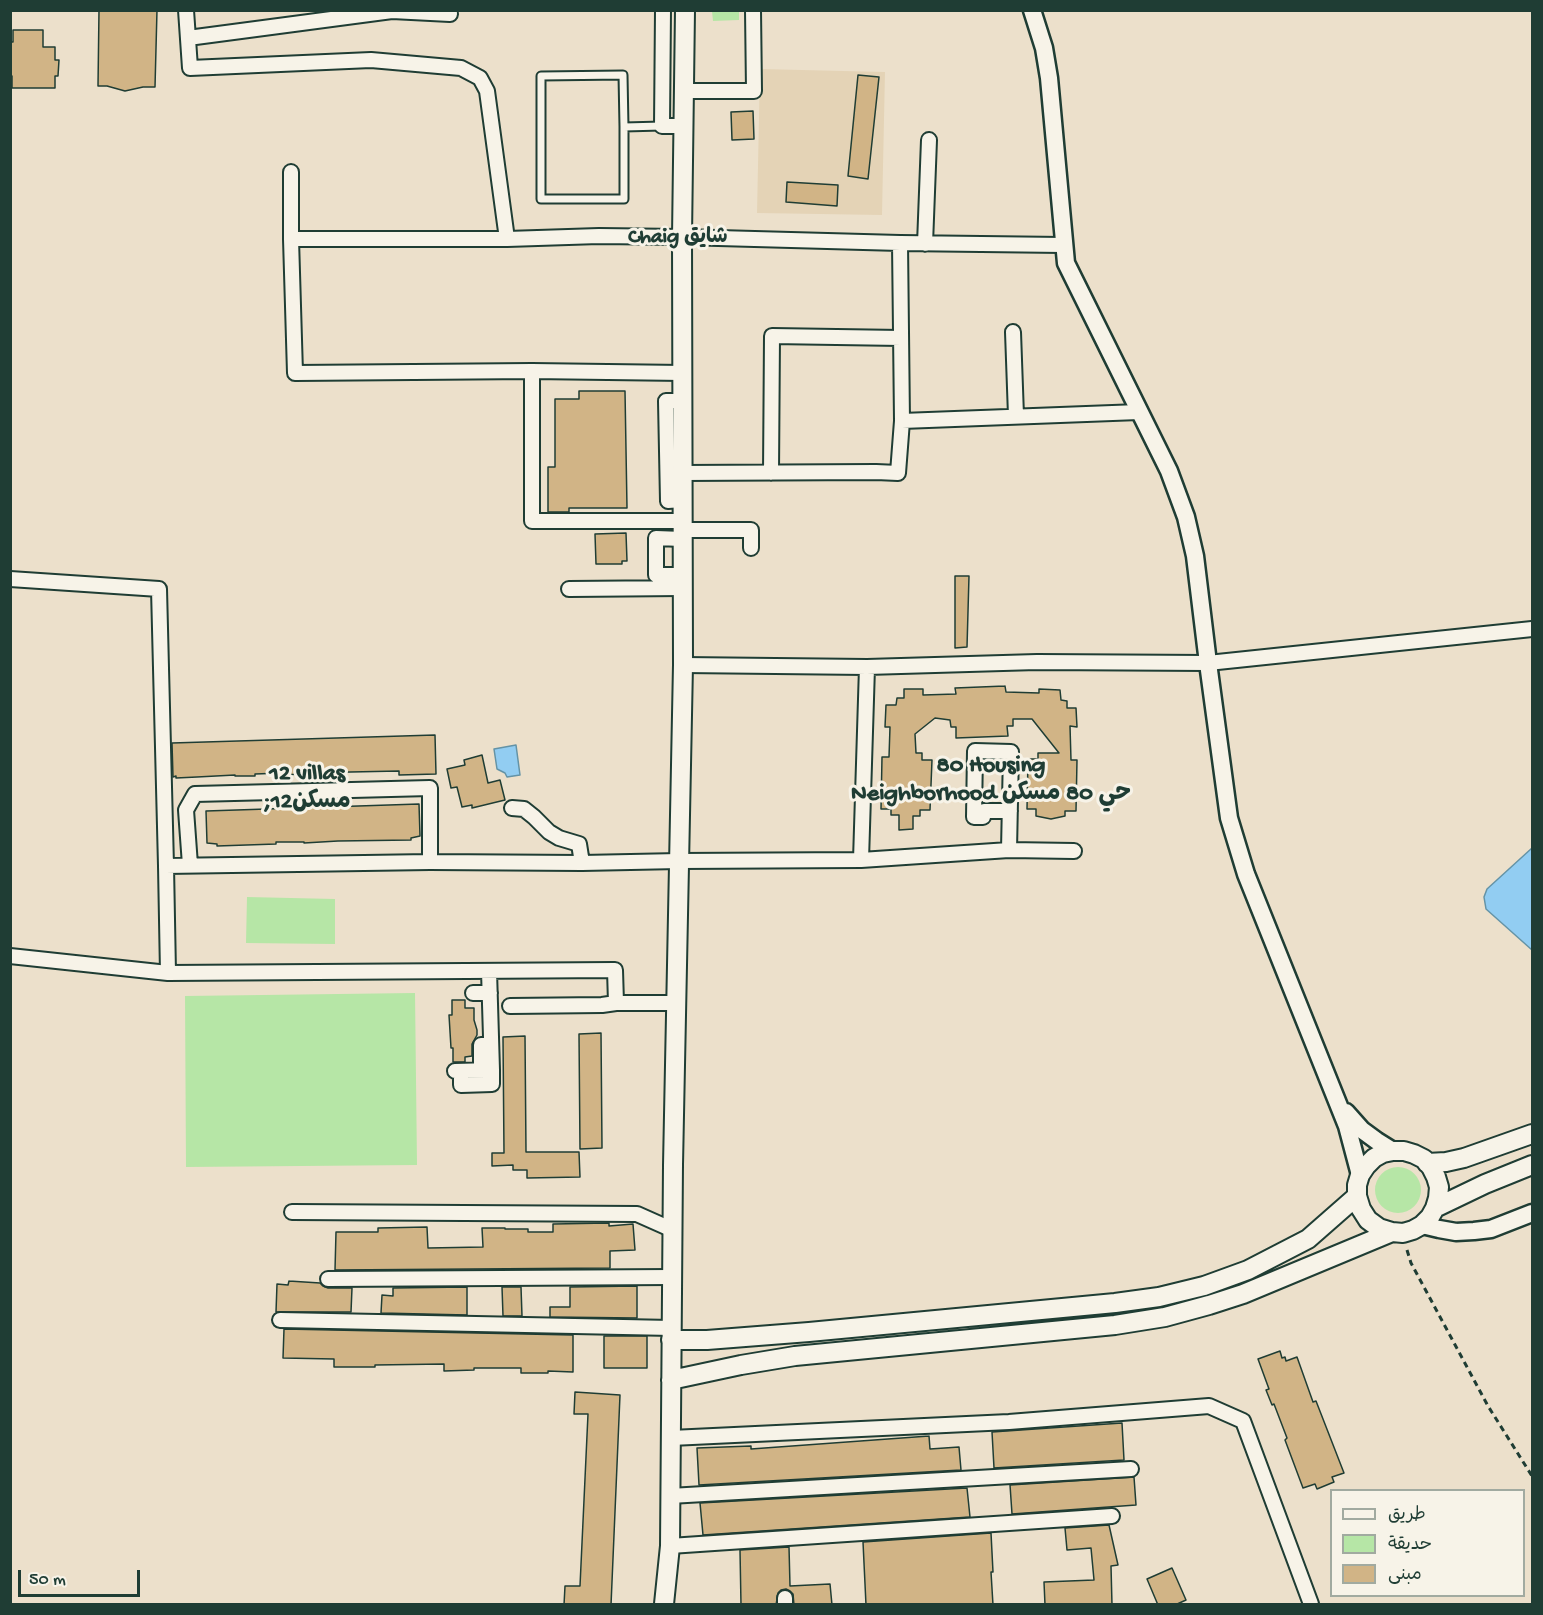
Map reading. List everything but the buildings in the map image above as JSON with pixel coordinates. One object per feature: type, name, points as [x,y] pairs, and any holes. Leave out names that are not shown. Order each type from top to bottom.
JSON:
[{"type":"main road","points":[[664,1605],[670,1546],[672,1277],[683,665],[682,237],[685,10]]},
{"type":"main road","points":[[1427,1163],[1464,1158],[1533,1134]]},
{"type":"main road","points":[[671,1380],[795,1356],[1115,1325],[1165,1317],[1209,1305],[1243,1294],[1352,1247],[1397,1232],[1413,1230],[1422,1225],[1436,1208],[1439,1187],[1427,1163],[1414,1154],[1404,1151],[1383,1153],[1374,1158],[1360,1175],[1357,1185],[1357,1196],[1361,1209],[1368,1220],[1379,1228],[1397,1232]]},
{"type":"main road","points":[[1436,1208],[1533,1165]]},
{"type":"main road","points":[[672,1334],[707,1341],[1159,1297],[1204,1286],[1248,1270],[1286,1251],[1308,1239],[1357,1196]]},
{"type":"street","points":[[186,10],[190,69],[371,60],[461,68],[480,78],[487,91],[507,239]]},
{"type":"street","points":[[663,10],[662,126],[683,126]]},
{"type":"street","points":[[683,91],[754,91],[753,10]]},
{"type":"street","points":[[1032,10],[1044,48],[1049,78],[1066,263],[1169,471],[1186,517],[1195,556],[1229,818],[1246,874],[1338,1102],[1352,1142],[1360,1175]]},
{"type":"street","points":[[188,38],[392,11],[450,14]]},
{"type":"street","points":[[925,244],[929,141]]},
{"type":"street","points":[[291,172],[295,373],[532,371],[683,374]]},
{"type":"street","points":[[291,239],[507,239],[599,236],[1064,245]]},
{"type":"street","points":[[682,473],[876,471],[898,473],[902,421],[900,243]]},
{"type":"street","points":[[1013,332],[1016,416]]},
{"type":"street","points":[[771,473],[772,336],[901,338]]},
{"type":"street","points":[[532,371],[532,521],[682,530],[751,530],[751,548]]},
{"type":"street","points":[[682,500],[668,501],[666,401],[683,401]]},
{"type":"street","points":[[902,421],[1139,412]]},
{"type":"street","points":[[682,530],[656,538],[656,575],[682,582]]},
{"type":"street","points":[[10,579],[159,589],[168,973]]},
{"type":"street","points":[[570,589],[682,582]]},
{"type":"street","points":[[683,665],[867,667],[1037,662],[1208,663],[1533,629]]},
{"type":"street","points":[[861,860],[867,667]]},
{"type":"street","points":[[1009,850],[1010,811],[1011,752],[975,751],[974,817],[983,817],[984,811],[1010,811]]},
{"type":"street","points":[[190,865],[186,810],[195,794],[430,788],[430,862]]},
{"type":"street","points":[[512,808],[524,809],[549,832],[559,838],[579,844],[582,863]]},
{"type":"street","points":[[165,866],[861,860],[1009,850],[1074,851]]},
{"type":"street","points":[[10,956],[168,973],[615,970],[616,1003]]},
{"type":"street","points":[[458,1071],[487,1070],[481,1045],[491,1045],[489,971]]},
{"type":"street","points":[[473,993],[490,993]]},
{"type":"street","points":[[510,1006],[677,1003]]},
{"type":"street","points":[[1338,1102],[1362,1130],[1393,1151]]},
{"type":"street","points":[[292,1212],[637,1214],[673,1230]]},
{"type":"street","points":[[1422,1225],[1448,1231],[1474,1231],[1491,1229],[1533,1213]]},
{"type":"street","points":[[328,1279],[672,1277]]},
{"type":"street","points":[[280,1320],[672,1334]]},
{"type":"street","points":[[671,1438],[1009,1422],[1209,1406],[1243,1421],[1311,1605]]},
{"type":"street","points":[[670,1496],[1131,1469]]},
{"type":"street","points":[[670,1546],[1112,1516]]},
{"type":"lane","points":[[623,75],[624,127],[624,199],[541,199],[540,76],[623,75]]},
{"type":"lane","points":[[624,127],[662,126]]},
{"type":"path","points":[[1397,1232],[1416,1274],[1488,1406],[1533,1476]]},
{"type":"shaded area","points":[[760,69],[885,72],[882,215],[757,213]]},
{"type":"green space","points":[[712,11],[739,11],[739,20],[713,21]]},
{"type":"green space","points":[[247,897],[335,899],[335,944],[246,943]]},
{"type":"green space","points":[[415,993],[417,1165],[186,1167],[185,996]]},
{"type":"green space","points":[[1398,1167],[1414,1174],[1421,1190],[1414,1206],[1398,1213],[1382,1206],[1375,1190],[1382,1174]]},
{"type":"water","points":[[516,745],[520,775],[507,777],[505,773],[497,769],[494,749]]},
{"type":"water","points":[[1532,848],[1532,950],[1486,909],[1484,897],[1487,889]]},
{"type":"district","name":"Chaig شايق","points":[[678,239]]},
{"type":"district","name":"80 Housing Neighborhood حي 80 مسكن","points":[[991,781]]},
{"type":"district","name":"12 villas ;12مسكن","points":[[307,789]]}]
